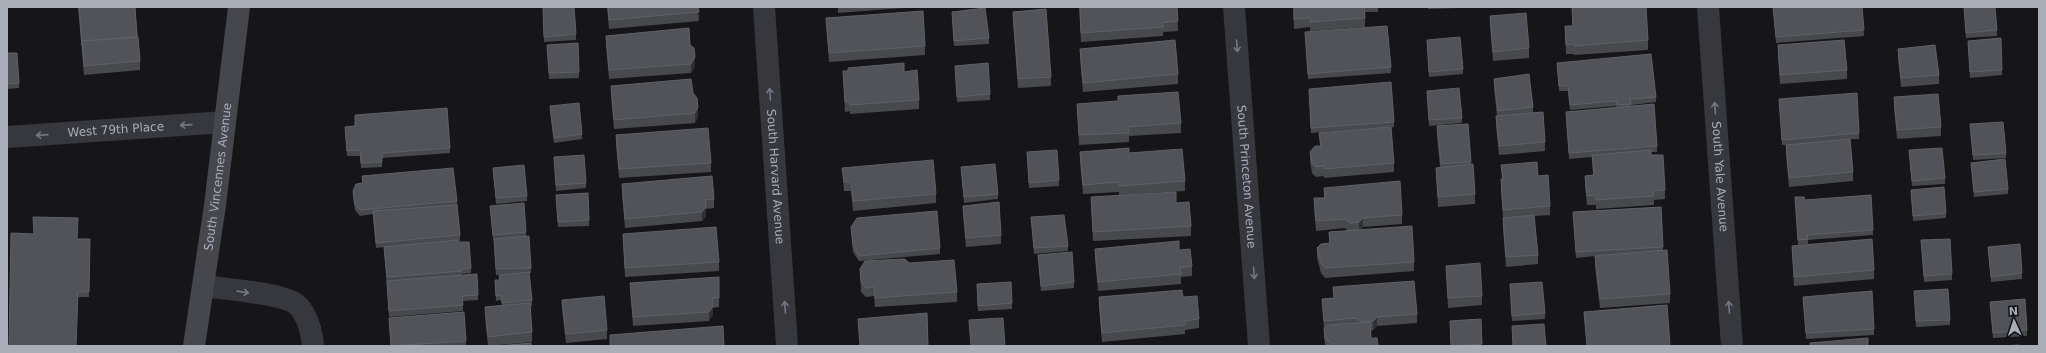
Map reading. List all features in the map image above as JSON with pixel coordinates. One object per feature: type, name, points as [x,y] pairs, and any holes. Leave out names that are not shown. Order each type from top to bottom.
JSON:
[{"type":"street","name":"South Vincennes Avenue","points":[[194,346],[204,286],[239,7]]},
{"type":"street","name":"South Harvard Avenue","points":[[764,7],[787,346]]},
{"type":"street","name":"South Princeton Avenue","points":[[1234,7],[1259,346]]},
{"type":"street","name":"South Yale Avenue","points":[[1708,7],[1732,346]]},
{"type":"street","name":"West 79th Place","points":[[7,137],[225,122]]},
{"type":"street","points":[[204,286],[275,296],[295,303],[306,316],[313,346]]},
{"type":"building","points":[[79,7],[135,7],[137,37],[82,41],[82,45]]},
{"type":"building","points":[[543,7],[574,7],[576,34],[544,37]]},
{"type":"building","points":[[608,7],[698,7],[699,12],[609,20]]},
{"type":"building","points":[[1080,7],[1177,7],[1178,21],[1162,23],[1163,27],[1081,33]]},
{"type":"building","points":[[1294,7],[1364,7],[1365,18],[1310,22],[1310,18],[1294,19]]},
{"type":"building","points":[[1646,7],[1648,40],[1574,46],[1574,44],[1566,45],[1565,26],[1573,26],[1572,8]]},
{"type":"building","points":[[1773,7],[1862,7],[1864,30],[1776,37]]},
{"type":"building","points":[[1964,7],[1995,7],[1997,30],[1966,33]]},
{"type":"building","points":[[985,8],[989,38],[954,41],[952,12]]},
{"type":"building","points":[[1046,9],[1051,77],[1018,79],[1013,12]]},
{"type":"building","points":[[923,11],[925,46],[829,53],[826,18]]},
{"type":"building","points":[[1526,13],[1529,48],[1493,52],[1490,16]]},
{"type":"building","points":[[1387,26],[1391,67],[1308,74],[1305,32]]},
{"type":"building","points":[[689,28],[690,45],[694,48],[695,57],[691,64],[609,70],[606,36]]},
{"type":"building","points":[[138,37],[140,61],[84,66],[82,41]]},
{"type":"building","points":[[1460,37],[1463,69],[1429,72],[1427,40]]},
{"type":"building","points":[[2001,38],[2002,70],[1970,72],[1968,41]]},
{"type":"building","points":[[1175,40],[1178,74],[1083,83],[1080,49]]},
{"type":"building","points":[[1844,40],[1847,70],[1780,75],[1778,45]]},
{"type":"building","points":[[578,43],[579,72],[549,73],[547,45]]},
{"type":"building","points":[[1935,45],[1939,75],[1901,78],[1898,49]]},
{"type":"building","points":[[7,53],[17,53],[19,83],[7,84]]},
{"type":"building","points":[[1651,54],[1656,97],[1630,99],[1631,104],[1617,105],[1616,101],[1570,105],[1568,86],[1559,86],[1557,63]]},
{"type":"building","points":[[904,63],[904,72],[917,70],[919,100],[850,105],[850,102],[845,102],[843,71],[848,71],[848,68]]},
{"type":"building","points":[[988,63],[990,94],[957,97],[955,66]]},
{"type":"building","points":[[1529,74],[1533,107],[1498,111],[1494,79]]},
{"type":"building","points":[[691,79],[693,93],[697,98],[698,107],[695,113],[614,120],[611,86]]},
{"type":"building","points":[[1391,82],[1394,122],[1311,128],[1309,89]]},
{"type":"building","points":[[1459,88],[1462,118],[1429,120],[1427,91]]},
{"type":"building","points":[[1178,92],[1181,123],[1128,127],[1129,133],[1079,135],[1077,104],[1118,101],[1118,96]]},
{"type":"building","points":[[1857,93],[1859,133],[1782,140],[1779,99]]},
{"type":"building","points":[[1938,94],[1941,127],[1897,130],[1894,97]]},
{"type":"building","points":[[579,103],[582,134],[554,138],[550,106]]},
{"type":"building","points":[[1654,104],[1657,146],[1569,153],[1566,112]]},
{"type":"building","points":[[447,108],[450,148],[382,153],[382,162],[361,163],[360,150],[347,151],[345,127],[355,126],[355,115]]},
{"type":"building","points":[[1543,112],[1545,142],[1499,146],[1496,116]]},
{"type":"building","points":[[2003,122],[2006,153],[1973,155],[1970,124]]},
{"type":"building","points":[[1468,124],[1471,162],[1441,164],[1437,126]]},
{"type":"building","points":[[1391,127],[1394,163],[1324,169],[1324,166],[1316,167],[1312,163],[1310,152],[1315,146],[1321,146],[1319,133]]},
{"type":"building","points":[[708,128],[711,163],[619,169],[616,135]]},
{"type":"building","points":[[1850,139],[1853,172],[1789,178],[1786,145]]},
{"type":"building","points":[[1129,148],[1129,153],[1182,149],[1185,181],[1119,186],[1119,182],[1083,185],[1080,152]]},
{"type":"building","points":[[1942,148],[1945,178],[1912,181],[1909,150]]},
{"type":"building","points":[[1057,150],[1059,180],[1029,183],[1027,152]]},
{"type":"building","points":[[1651,150],[1651,155],[1663,155],[1665,190],[1653,191],[1654,196],[1596,200],[1596,195],[1587,196],[1585,176],[1594,175],[1592,155]]},
{"type":"building","points":[[584,155],[586,183],[556,185],[554,157]]},
{"type":"building","points":[[2005,159],[2008,189],[1974,192],[1971,163]]},
{"type":"building","points":[[933,160],[936,194],[853,201],[851,182],[844,182],[842,168]]},
{"type":"building","points":[[1537,162],[1538,176],[1548,175],[1550,206],[1503,210],[1501,179],[1503,179],[1501,165]]},
{"type":"building","points":[[995,164],[998,194],[964,197],[961,167]]},
{"type":"building","points":[[1473,164],[1475,194],[1438,197],[1436,168]]},
{"type":"building","points":[[524,165],[527,196],[496,198],[493,168]]},
{"type":"building","points":[[453,168],[457,201],[360,210],[355,205],[353,191],[356,184],[363,183],[362,176]]},
{"type":"building","points":[[712,176],[714,199],[705,200],[706,207],[702,212],[625,219],[622,184]]},
{"type":"building","points":[[1400,181],[1402,215],[1363,218],[1359,222],[1350,223],[1345,219],[1316,221],[1314,198],[1325,198],[1324,188]]},
{"type":"building","points":[[1944,187],[1946,213],[1913,216],[1911,190]]},
{"type":"building","points":[[1176,192],[1176,203],[1189,202],[1191,226],[1093,232],[1091,197]]},
{"type":"building","points":[[588,193],[589,220],[558,222],[556,195]]},
{"type":"building","points":[[1871,195],[1873,230],[1807,235],[1808,239],[1798,240],[1795,197],[1804,197],[1805,200]]},
{"type":"building","points":[[999,202],[1001,235],[966,238],[963,206]]},
{"type":"building","points":[[524,203],[526,232],[493,235],[490,206]]},
{"type":"building","points":[[457,205],[460,235],[376,243],[373,211]]},
{"type":"building","points":[[1661,207],[1663,247],[1576,252],[1573,212]]},
{"type":"building","points":[[937,211],[940,248],[859,256],[853,246],[851,227],[857,218]]},
{"type":"building","points":[[1064,215],[1068,246],[1034,248],[1031,217]]},
{"type":"building","points":[[1534,215],[1538,255],[1506,257],[1503,218]]},
{"type":"building","points":[[33,217],[78,218],[77,239],[90,239],[89,292],[78,292],[76,346],[9,346],[11,233],[34,234]]},
{"type":"building","points":[[1412,226],[1414,262],[1325,268],[1321,263],[1317,248],[1321,244],[1330,243],[1329,232]]},
{"type":"building","points":[[716,227],[719,262],[625,268],[623,234]]},
{"type":"building","points":[[529,236],[531,268],[496,269],[494,239]]},
{"type":"building","points":[[1872,239],[1874,270],[1794,277],[1792,246]]},
{"type":"building","points":[[1950,239],[1952,274],[1924,276],[1921,240]]},
{"type":"building","points":[[457,240],[458,242],[469,242],[471,268],[462,269],[462,271],[387,277],[384,247]]},
{"type":"building","points":[[1179,241],[1179,250],[1190,249],[1192,266],[1180,268],[1181,274],[1098,282],[1095,249]]},
{"type":"building","points":[[2020,244],[2022,273],[1991,277],[1988,247]]},
{"type":"building","points":[[1667,250],[1670,294],[1600,299],[1595,256]]},
{"type":"building","points":[[1072,252],[1074,282],[1041,286],[1038,255]]},
{"type":"building","points":[[905,259],[909,263],[954,260],[957,292],[875,298],[874,287],[866,288],[861,282],[860,269],[865,261]]},
{"type":"building","points":[[1480,263],[1482,296],[1448,298],[1446,266]]},
{"type":"building","points":[[529,272],[532,300],[502,303],[501,295],[496,296],[495,280],[500,280],[499,275]]},
{"type":"building","points":[[477,274],[478,295],[462,296],[463,305],[389,311],[387,281]]},
{"type":"building","points":[[719,277],[719,298],[712,298],[713,306],[709,312],[633,317],[630,283]]},
{"type":"building","points":[[1414,281],[1417,314],[1377,317],[1373,321],[1362,322],[1356,318],[1324,321],[1322,299],[1334,298],[1333,287]]},
{"type":"building","points":[[1011,282],[1012,303],[978,306],[977,284]]},
{"type":"building","points":[[1542,282],[1545,313],[1512,316],[1510,284]]},
{"type":"building","points":[[1948,289],[1950,320],[1916,321],[1914,291]]},
{"type":"building","points":[[1182,290],[1183,297],[1197,296],[1199,319],[1185,321],[1185,325],[1102,333],[1099,297]]},
{"type":"building","points":[[1872,291],[1874,329],[1806,333],[1803,297]]},
{"type":"building","points":[[604,296],[607,330],[566,334],[562,300]]},
{"type":"building","points":[[2025,299],[2027,330],[1993,333],[1990,302]]},
{"type":"building","points":[[530,303],[532,332],[488,337],[485,307]]},
{"type":"building","points":[[1667,305],[1670,345],[1587,346],[1584,312]]},
{"type":"building","points":[[464,312],[466,341],[391,346],[389,318]]},
{"type":"building","points":[[927,313],[928,346],[860,346],[858,319]]},
{"type":"building","points":[[1003,318],[1005,346],[971,346],[969,320]]},
{"type":"building","points":[[1481,319],[1482,344],[1451,346],[1450,321]]},
{"type":"building","points":[[1370,322],[1371,338],[1377,338],[1378,346],[1331,346],[1331,343],[1325,339],[1324,328],[1329,325]]},
{"type":"building","points":[[1544,324],[1546,346],[1513,346],[1512,326]]},
{"type":"building","points":[[723,326],[724,346],[610,346],[610,335]]},
{"type":"building","points":[[1868,338],[1868,346],[1810,346],[1810,343]]},
{"type":"building","points":[[531,343],[531,346],[498,346]]}]
